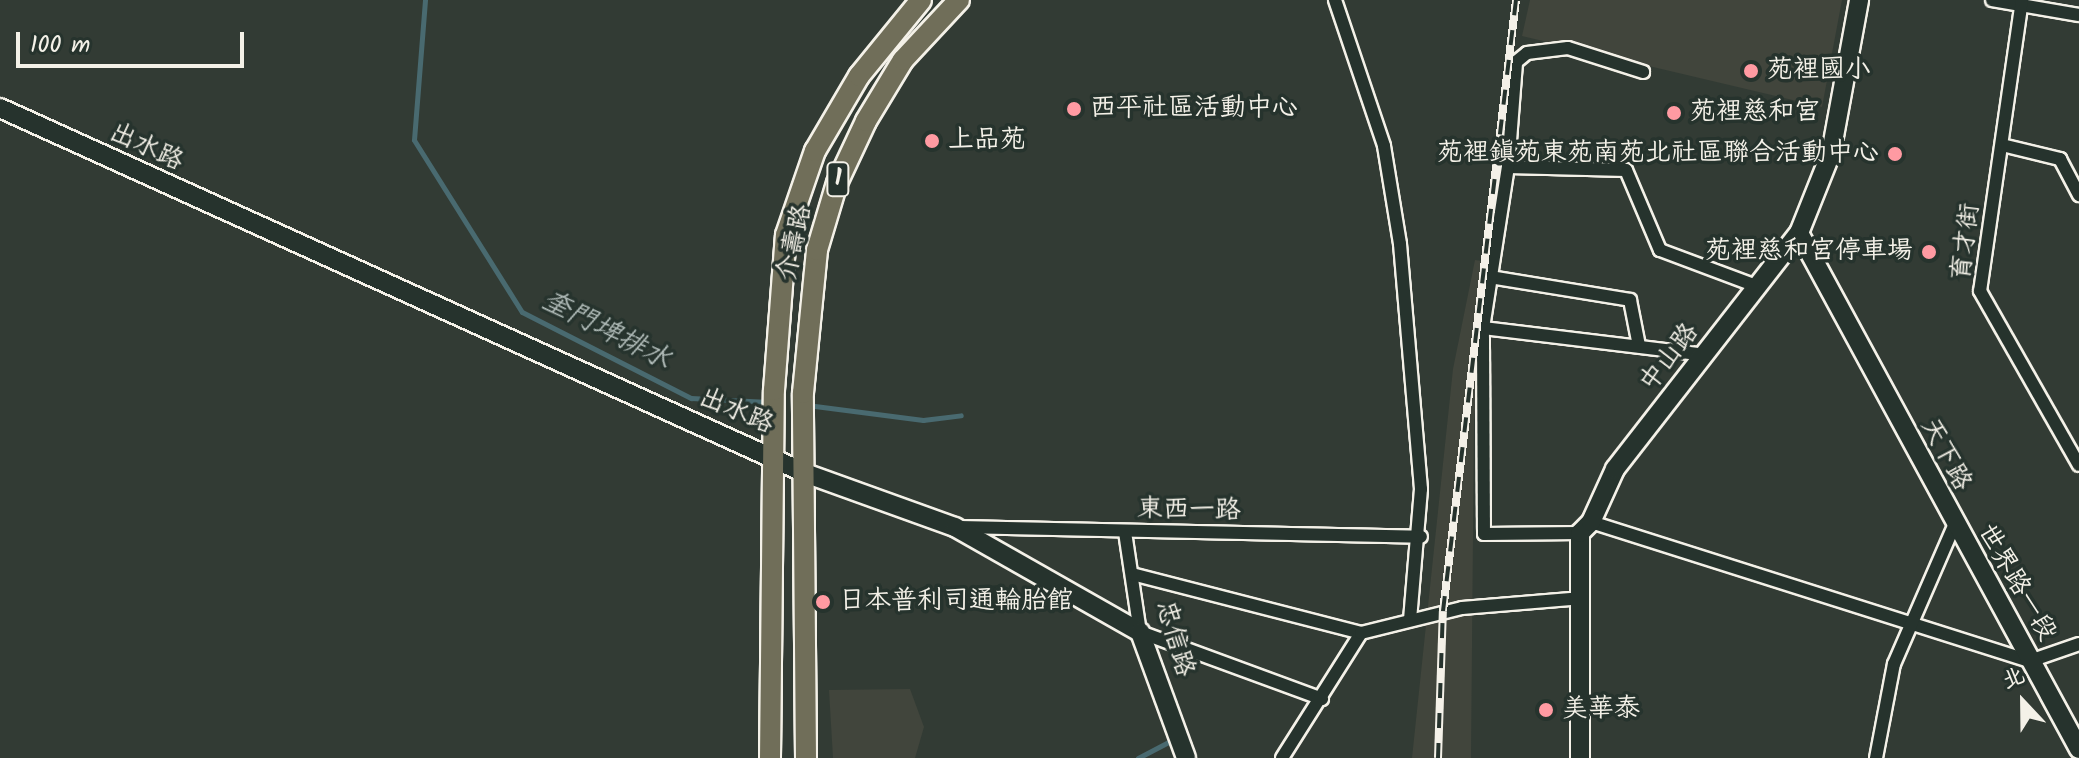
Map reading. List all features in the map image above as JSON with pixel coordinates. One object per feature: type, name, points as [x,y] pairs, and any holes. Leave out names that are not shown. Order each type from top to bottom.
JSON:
[{"type":"main road","name":"介壽路","points":[[773,456],[774,390],[786,235],[815,151],[859,76],[921,0]]},
{"type":"main road","name":"介壽路","points":[[805,473],[803,393],[817,250],[837,183],[903,60],[959,0]]},
{"type":"main road","name":"1","points":[[770,758],[773,456]]},
{"type":"main road","name":"1","points":[[805,473],[806,758]]},
{"type":"street","points":[[1335,0],[1384,146],[1400,244],[1413,356],[1421,537],[1410,619]]},
{"type":"street","name":"中山路","points":[[1580,758],[1586,528],[1615,469],[1799,233],[1831,153],[1859,0]]},
{"type":"street","points":[[1992,0],[2022,2],[2079,15]]},
{"type":"street","name":"育才街","points":[[2022,2],[1980,291],[2079,465]]},
{"type":"street","points":[[1643,72],[1568,48],[1527,53],[1516,62],[1508,167],[1483,328],[1484,534],[1586,528],[2030,661],[2079,644]]},
{"type":"street","name":"出水路","points":[[0,108],[805,473],[955,527],[1140,632],[1322,699]]},
{"type":"street","points":[[2002,145],[2060,159],[2079,195]]},
{"type":"street","points":[[1508,167],[1626,170],[1660,250],[1759,287]]},
{"type":"street","name":"天下路","points":[[1799,233],[1954,526],[1908,622],[1894,664],[1876,758]]},
{"type":"street","points":[[1490,277],[1630,300],[1639,346]]},
{"type":"street","points":[[1483,328],[1706,355]]},
{"type":"street","name":"東西一路","points":[[955,527],[1017,524],[1125,532],[1421,537]]},
{"type":"street","name":"世界路一段","points":[[1954,526],[2079,750]]},
{"type":"street","name":"忠信路","points":[[1125,532],[1140,632],[1186,758]]},
{"type":"street","points":[[1132,574],[1361,633],[1410,619],[1480,605],[1583,598]]},
{"type":"street","points":[[1282,758],[1361,633]]},
{"type":"street","points":[[2078,758],[2079,750]]},
{"type":"shaded area","name":"苑裡國小","points":[[1530,0],[1842,0],[1822,107],[1522,36]]},
{"type":"shaded area","points":[[1475,260],[1489,262],[1474,421],[1471,758],[1412,758],[1453,369]]},
{"type":"shaded area","points":[[910,689],[924,727],[915,758],[833,758],[829,690]]},
{"type":"waterway","name":"奎門埤排水","points":[[425,0],[414,140],[522,312],[691,398],[769,402]]},
{"type":"waterway","name":"奎門埤排水","points":[[807,405],[923,420],[961,415]]},
{"type":"waterway","name":"奎門埤排水","points":[[1138,758],[1176,738]]},
{"type":"railway","points":[[1438,758],[1443,611],[1516,0]]},
{"type":"place","name":"苑裡國小","points":[[1751,71]]},
{"type":"place","name":"西平社區活動中心","points":[[1074,109]]},
{"type":"place","name":"苑裡慈和宮","points":[[1674,113]]},
{"type":"place","name":"上品苑","points":[[932,141]]},
{"type":"place","name":"苑裡鎮苑東苑南苑北社區聯合活動中心","points":[[1895,154]]},
{"type":"place","name":"苑裡慈和宮停車場","points":[[1929,252]]},
{"type":"place","name":"日本普利司通輪胎館","points":[[823,602]]},
{"type":"place","name":"美華泰","points":[[1546,710]]}]
